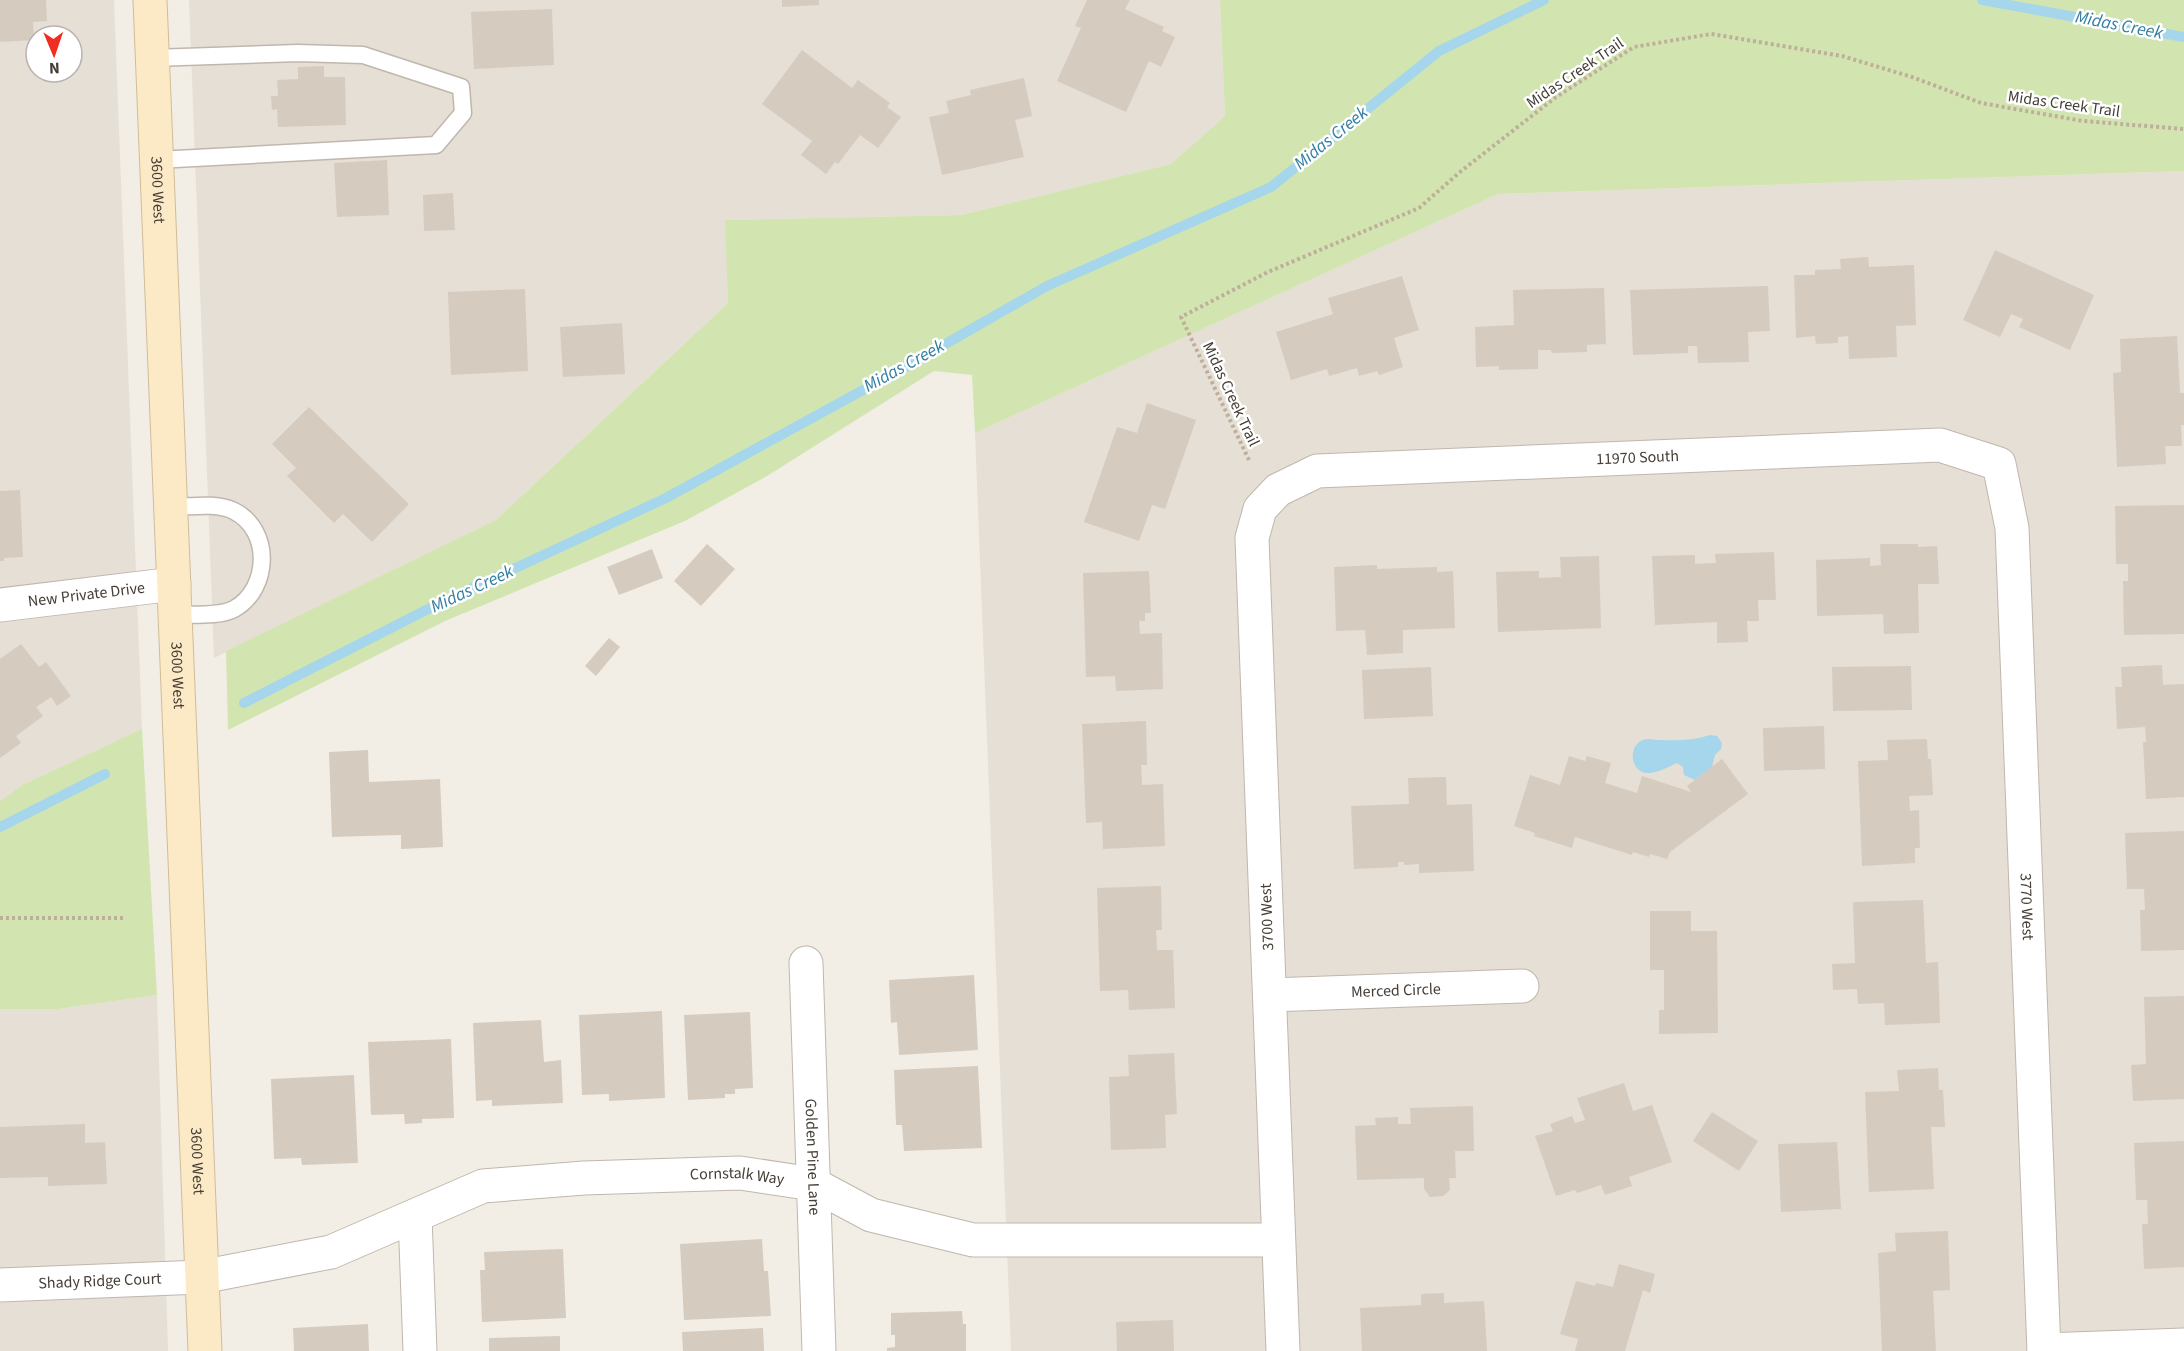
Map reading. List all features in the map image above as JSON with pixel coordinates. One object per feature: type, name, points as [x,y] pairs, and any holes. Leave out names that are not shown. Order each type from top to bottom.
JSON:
[{"type":"main road","name":"3600 West","points":[[150,0],[205,1351]]},
{"type":"street","name":"11970 South","points":[[1278,490],[1317,471],[1941,445],[1999,464]]},
{"type":"street","name":"3770 West","points":[[1999,464],[2012,528],[2044,1351]]},
{"type":"street","name":"3700 West","points":[[1278,490],[1260,509],[1252,538],[1283,1351]]},
{"type":"street","name":"New Private Drive","points":[[0,605],[174,600]]},
{"type":"street","name":"Golden Pine Lane","points":[[806,963],[819,1351]]},
{"type":"street","name":"Merced Circle","points":[[1270,995],[1522,986]]},
{"type":"street","name":"Cornstalk Way","points":[[201,1277],[331,1252],[483,1186],[584,1178],[740,1173],[813,1184],[871,1215],[973,1240],[1278,1240]]},
{"type":"street","points":[[414,1216],[420,1351]]},
{"type":"street","name":"Shady Ridge Court","points":[[0,1285],[201,1277]]},
{"type":"street","points":[[2044,1351],[2184,1345]]},
{"type":"lane","points":[[153,58],[298,53],[363,55],[461,87],[463,113],[436,145],[157,160]]},
{"type":"lane","points":[[170,507],[222,507],[233,510],[251,524],[262,547],[259,574],[244,602],[225,613],[174,600]]},
{"type":"path","name":"Midas Creek Trail","points":[[1249,460],[1181,317],[1268,272],[1419,207],[1556,97],[1634,47],[1711,34],[1842,57],[1912,77],[1981,104],[2083,122],[2184,129]]},
{"type":"path","points":[[0,918],[126,918]]},
{"type":"shaded area","points":[[0,0],[114,0],[142,729],[24,784],[0,801]]},
{"type":"shaded area","points":[[189,0],[1220,0],[1225,116],[1171,164],[961,215],[726,220],[728,303],[496,520],[214,658]]},
{"type":"shaded area","points":[[2184,171],[2184,1351],[1011,1351],[975,433],[1498,194]]},
{"type":"shaded area","points":[[157,995],[168,1351],[0,1351],[0,1009],[58,1009]]},
{"type":"green space","points":[[1220,0],[2184,0],[2184,171],[1498,194],[975,433],[972,375],[934,371],[767,476],[685,521],[445,621],[228,730],[226,651],[496,520],[728,303],[725,220],[961,215],[1171,164],[1225,116]]},
{"type":"green space","points":[[142,729],[157,995],[58,1009],[0,1009],[0,801],[24,784]]},
{"type":"water","points":[[1710,735],[1717,736],[1722,743],[1721,749],[1715,755],[1712,767],[1695,780],[1684,775],[1683,767],[1677,763],[1650,773],[1641,771],[1634,764],[1634,749],[1643,740],[1685,740]]},
{"type":"building","points":[[0,0],[46,0],[47,21],[24,24],[24,41],[0,42]]},
{"type":"building","points":[[782,0],[819,0],[819,5],[782,7]]},
{"type":"building","points":[[1087,0],[1130,0],[1125,9],[1164,27],[1162,31],[1175,37],[1161,67],[1149,61],[1126,112],[1057,81],[1081,28],[1075,26]]},
{"type":"building","points":[[552,9],[554,65],[474,69],[471,12]]},
{"type":"building","points":[[802,50],[852,88],[858,80],[890,103],[887,107],[901,117],[878,148],[860,135],[838,164],[835,162],[826,174],[801,155],[812,141],[762,104]]},
{"type":"building","points":[[324,66],[324,77],[345,77],[346,125],[278,127],[277,109],[272,110],[271,96],[278,96],[277,80],[298,79],[298,67]]},
{"type":"building","points":[[1024,78],[1032,116],[1015,120],[1024,157],[942,175],[929,117],[949,113],[946,101],[971,95],[970,90]]},
{"type":"building","points":[[387,160],[389,215],[337,217],[334,163]]},
{"type":"building","points":[[453,193],[455,230],[424,231],[423,195]]},
{"type":"building","points":[[1995,250],[2094,295],[2070,350],[2019,327],[2023,319],[2011,314],[2000,337],[1963,320]]},
{"type":"building","points":[[1868,257],[1869,267],[1914,265],[1916,325],[1896,326],[1897,357],[1849,359],[1848,336],[1838,337],[1838,343],[1816,344],[1815,336],[1796,338],[1794,275],[1815,275],[1815,270],[1841,269],[1840,259]]},
{"type":"building","points":[[1402,276],[1419,330],[1394,338],[1403,367],[1379,375],[1377,371],[1359,376],[1357,368],[1329,376],[1327,369],[1291,380],[1276,332],[1333,314],[1328,298]]},
{"type":"building","points":[[1768,286],[1770,331],[1748,332],[1749,362],[1698,363],[1697,346],[1688,346],[1688,353],[1633,355],[1630,290]]},
{"type":"building","points":[[1604,288],[1606,344],[1587,345],[1587,352],[1552,353],[1551,350],[1538,350],[1538,369],[1499,370],[1499,366],[1476,367],[1475,327],[1514,325],[1513,290]]},
{"type":"building","points":[[525,289],[528,371],[451,375],[448,292]]},
{"type":"building","points":[[622,323],[625,374],[563,377],[560,327]]},
{"type":"building","points":[[2177,336],[2180,393],[2184,393],[2182,446],[2165,446],[2166,464],[2117,467],[2113,373],[2121,372],[2120,339]]},
{"type":"building","points":[[1147,403],[1196,420],[1165,509],[1152,505],[1139,541],[1084,522],[1117,427],[1137,433]]},
{"type":"building","points":[[309,407],[409,504],[372,542],[343,514],[334,523],[287,476],[296,468],[272,444]]},
{"type":"building","points":[[20,490],[23,557],[4,558],[4,561],[0,561],[0,491]]},
{"type":"building","points":[[2184,505],[2184,634],[2124,635],[2123,581],[2128,581],[2128,564],[2116,564],[2115,506]]},
{"type":"building","points":[[707,544],[735,569],[701,606],[674,581]]},
{"type":"building","points":[[1880,544],[1937,546],[1939,584],[1918,584],[1919,633],[1884,634],[1883,614],[1817,616],[1816,560],[1870,558],[1870,566],[1881,565]]},
{"type":"building","points":[[652,549],[663,578],[619,595],[607,567]]},
{"type":"building","points":[[1774,552],[1776,600],[1758,600],[1759,621],[1747,621],[1748,642],[1717,643],[1717,622],[1655,625],[1652,556],[1695,555],[1695,564],[1716,563],[1715,554]]},
{"type":"building","points":[[1599,556],[1601,628],[1498,632],[1496,572],[1539,571],[1539,578],[1561,577],[1560,557]]},
{"type":"building","points":[[1377,565],[1377,569],[1437,567],[1437,572],[1453,571],[1455,628],[1403,630],[1403,653],[1367,655],[1365,630],[1336,631],[1334,567]]},
{"type":"building","points":[[1149,571],[1151,613],[1145,613],[1145,621],[1139,621],[1140,634],[1162,633],[1163,689],[1116,691],[1115,676],[1086,677],[1083,573]]},
{"type":"building","points":[[609,638],[620,647],[596,676],[585,666]]},
{"type":"building","points":[[21,644],[39,667],[46,662],[71,696],[57,706],[51,697],[36,707],[43,716],[16,736],[21,743],[0,758],[0,659]]},
{"type":"building","points":[[2162,665],[2163,685],[2184,684],[2184,797],[2146,799],[2143,742],[2146,742],[2145,727],[2117,729],[2115,687],[2122,687],[2121,667]]},
{"type":"building","points":[[1911,666],[1912,710],[1833,711],[1832,667]]},
{"type":"building","points":[[1431,667],[1433,716],[1364,719],[1362,670]]},
{"type":"building","points":[[1146,721],[1147,765],[1141,765],[1142,785],[1163,784],[1165,846],[1103,849],[1102,822],[1086,823],[1082,724]]},
{"type":"building","points":[[1824,726],[1825,769],[1764,771],[1763,728]]},
{"type":"building","points":[[1927,739],[1928,759],[1931,759],[1933,795],[1909,796],[1910,811],[1919,810],[1920,848],[1915,848],[1915,863],[1862,866],[1858,761],[1888,760],[1887,740]]},
{"type":"building","points":[[368,750],[369,782],[440,779],[443,847],[401,849],[401,835],[332,837],[329,752]]},
{"type":"building","points":[[1569,756],[1585,761],[1587,756],[1611,763],[1605,783],[1637,793],[1642,776],[1691,792],[1687,786],[1722,759],[1748,794],[1670,852],[1667,859],[1633,852],[1632,855],[1575,837],[1572,848],[1534,836],[1535,833],[1514,826],[1530,775],[1560,785]]},
{"type":"building","points":[[1446,777],[1447,805],[1472,804],[1474,871],[1419,873],[1419,864],[1404,865],[1404,862],[1398,862],[1398,867],[1354,869],[1351,806],[1409,804],[1408,778]]},
{"type":"building","points":[[2184,831],[2184,950],[2141,951],[2140,910],[2145,910],[2144,889],[2127,889],[2125,833]]},
{"type":"building","points":[[1161,886],[1162,930],[1156,930],[1157,950],[1173,950],[1175,1008],[1129,1010],[1128,990],[1100,991],[1097,888]]},
{"type":"building","points":[[1923,900],[1926,963],[1938,962],[1940,1023],[1885,1025],[1884,1003],[1858,1004],[1857,989],[1833,990],[1832,964],[1855,963],[1853,902]]},
{"type":"building","points":[[1650,911],[1691,911],[1691,931],[1717,931],[1718,1033],[1659,1034],[1659,1010],[1664,1010],[1664,970],[1650,970]]},
{"type":"building","points":[[974,975],[978,1050],[899,1055],[897,1022],[891,1023],[889,980]]},
{"type":"building","points":[[2184,996],[2184,1099],[2133,1101],[2131,1065],[2146,1064],[2144,997]]},
{"type":"building","points":[[662,1011],[665,1098],[609,1101],[609,1094],[582,1095],[579,1015]]},
{"type":"building","points":[[750,1012],[753,1088],[735,1089],[735,1094],[725,1094],[725,1098],[688,1100],[684,1015]]},
{"type":"building","points":[[541,1020],[544,1062],[561,1060],[563,1103],[492,1106],[492,1100],[476,1101],[473,1023]]},
{"type":"building","points":[[451,1039],[454,1118],[422,1119],[422,1123],[405,1124],[404,1114],[371,1115],[368,1042]]},
{"type":"building","points":[[1174,1053],[1177,1114],[1165,1115],[1166,1148],[1111,1150],[1109,1077],[1129,1076],[1128,1055]]},
{"type":"building","points":[[978,1066],[982,1148],[904,1151],[902,1125],[896,1125],[894,1070]]},
{"type":"building","points":[[1938,1068],[1939,1090],[1943,1090],[1945,1127],[1931,1127],[1934,1189],[1869,1192],[1865,1092],[1899,1091],[1897,1070]]},
{"type":"building","points":[[354,1075],[358,1163],[302,1165],[301,1158],[274,1159],[271,1079]]},
{"type":"building","points":[[1624,1083],[1633,1111],[1652,1105],[1672,1162],[1629,1177],[1632,1186],[1605,1195],[1601,1185],[1577,1193],[1575,1190],[1556,1196],[1535,1136],[1553,1131],[1550,1124],[1572,1116],[1575,1123],[1585,1120],[1577,1098]]},
{"type":"building","points":[[1473,1106],[1474,1151],[1455,1151],[1456,1178],[1449,1178],[1450,1190],[1443,1196],[1430,1197],[1424,1189],[1424,1178],[1357,1180],[1355,1126],[1376,1125],[1375,1118],[1398,1117],[1398,1124],[1411,1124],[1410,1108]]},
{"type":"building","points":[[1712,1112],[1758,1141],[1739,1171],[1693,1141]]},
{"type":"building","points":[[85,1124],[85,1143],[105,1142],[107,1184],[48,1186],[48,1177],[0,1178],[0,1127]]},
{"type":"building","points":[[2184,1141],[2184,1267],[2144,1269],[2142,1224],[2148,1224],[2147,1200],[2136,1200],[2134,1143]]},
{"type":"building","points":[[1837,1142],[1841,1209],[1781,1212],[1778,1144]]},
{"type":"building","points":[[1948,1231],[1950,1290],[1933,1291],[1936,1351],[1882,1351],[1878,1253],[1896,1251],[1895,1233]]},
{"type":"building","points":[[762,1239],[764,1271],[768,1271],[771,1316],[684,1320],[680,1244]]},
{"type":"building","points":[[563,1249],[566,1318],[482,1322],[480,1270],[485,1270],[484,1252]]},
{"type":"building","points":[[1619,1264],[1655,1274],[1650,1293],[1643,1290],[1625,1351],[1575,1351],[1578,1339],[1560,1334],[1576,1281],[1595,1286],[1596,1283],[1613,1287]]},
{"type":"building","points":[[1444,1293],[1444,1303],[1484,1301],[1487,1351],[1362,1351],[1360,1308],[1421,1305],[1421,1294]]},
{"type":"building","points":[[962,1311],[963,1324],[966,1324],[966,1351],[887,1351],[887,1348],[895,1347],[895,1335],[891,1335],[891,1313]]},
{"type":"building","points":[[1173,1320],[1174,1351],[1117,1351],[1116,1322]]},
{"type":"building","points":[[368,1324],[369,1351],[294,1351],[293,1328]]},
{"type":"building","points":[[763,1328],[764,1351],[683,1351],[682,1332]]},
{"type":"building","points":[[560,1336],[560,1351],[489,1351],[489,1338]]},
{"type":"waterway","name":"Midas Creek","points":[[244,703],[436,605],[666,498],[1047,286],[1271,187],[1439,51],[1544,0]]},
{"type":"waterway","name":"Midas Creek","points":[[1982,0],[2184,37]]},
{"type":"waterway","name":"Midas Creek","points":[[0,827],[105,774]]}]
